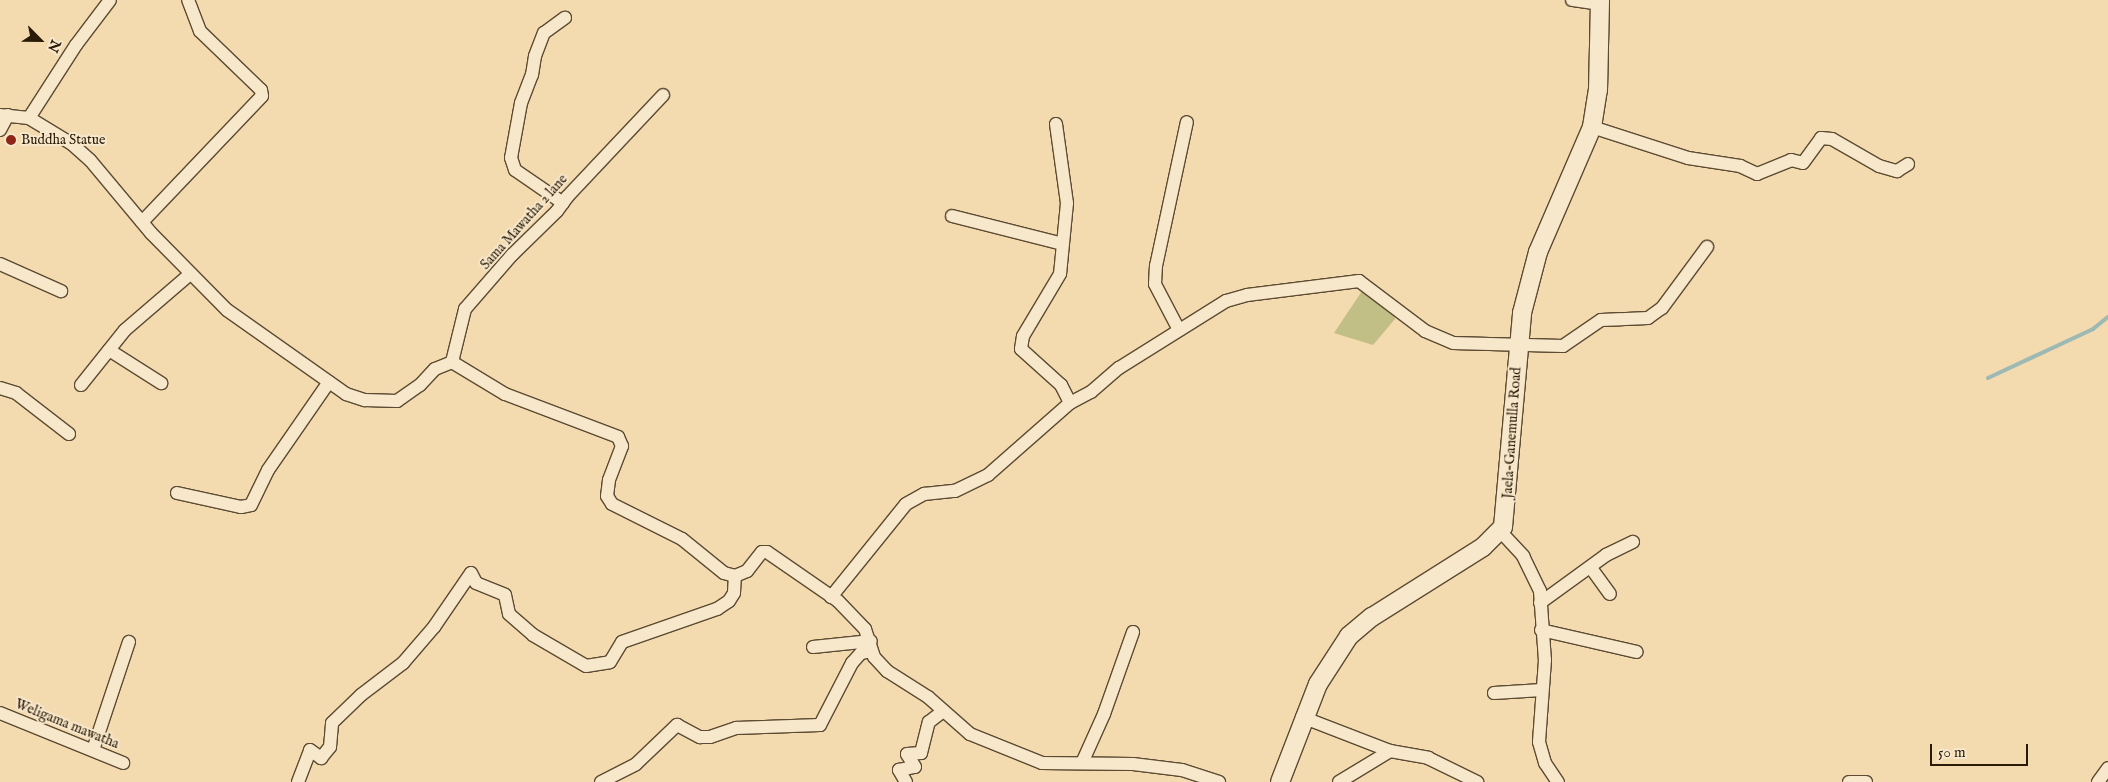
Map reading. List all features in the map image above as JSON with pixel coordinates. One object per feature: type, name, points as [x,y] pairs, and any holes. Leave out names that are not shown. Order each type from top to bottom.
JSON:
[{"type":"main road","name":"Jaela-Ganemulla Road","points":[[1501,532],[1507,507],[1522,313],[1538,252],[1592,127],[1598,90],[1600,2]]},
{"type":"main road","points":[[1280,782],[1302,717],[1333,657],[1349,636],[1379,613],[1483,548],[1501,532]]},
{"type":"street","points":[[29,118],[76,45],[110,0]]},
{"type":"street","points":[[142,222],[262,96],[261,90],[200,31],[188,0]]},
{"type":"street","points":[[1572,0],[1600,2]]},
{"type":"street","points":[[563,203],[515,170],[511,158],[521,103],[532,75],[535,56],[544,33],[565,18]]},
{"type":"street","name":"Sama Mawatha 2 lane","points":[[452,362],[465,309],[663,95]]},
{"type":"street","points":[[0,130],[4,115],[29,118],[54,131],[84,155],[189,275],[226,310],[346,394],[365,400],[397,401],[420,385],[435,369],[452,362],[505,394],[618,437],[622,446],[607,496],[612,504],[662,527],[682,539],[724,573],[736,576],[747,571],[762,552],[767,552],[831,597],[865,629],[871,646],[887,671],[928,697],[970,734],[1042,763],[1082,763],[1182,770],[1219,782]]},
{"type":"street","points":[[1180,330],[1156,284],[1156,266],[1187,122]]},
{"type":"street","points":[[1056,124],[1067,202],[1060,274],[1023,336],[1021,349],[1061,385],[1070,403]]},
{"type":"street","points":[[1592,127],[1688,158],[1740,166],[1757,174],[1791,160],[1803,162],[1821,138],[1832,139],[1879,166],[1897,171],[1908,164]]},
{"type":"street","points":[[952,216],[1063,244]]},
{"type":"street","points":[[831,597],[906,504],[924,494],[955,491],[988,475],[1070,403],[1091,392],[1119,368],[1226,301],[1247,294],[1349,280],[1368,284],[1437,338],[1453,343],[1563,346],[1601,320],[1648,318],[1662,308],[1708,247]]},
{"type":"street","points":[[0,264],[61,291]]},
{"type":"street","points":[[81,385],[125,330],[189,275]]},
{"type":"street","points":[[109,350],[161,384]]},
{"type":"street","points":[[177,493],[241,508],[251,506],[274,462],[329,382]]},
{"type":"street","points":[[0,388],[16,393],[69,434]]},
{"type":"street","points":[[1501,532],[1531,571],[1540,591],[1541,630],[1545,660],[1538,742],[1545,762],[1558,782]]},
{"type":"street","points":[[1540,603],[1606,556],[1633,542]]},
{"type":"street","points":[[1591,568],[1610,594]]},
{"type":"street","points":[[298,782],[310,750],[321,758],[330,747],[332,723],[361,695],[403,663],[434,627],[471,573],[476,583],[505,595],[509,614],[533,635],[562,656],[586,666],[610,662],[622,642],[717,609],[729,602],[734,593],[736,576]]},
{"type":"street","points":[[1541,630],[1637,652]]},
{"type":"street","points":[[1082,763],[1104,714],[1133,632]]},
{"type":"street","points":[[94,750],[129,642]]},
{"type":"street","points":[[813,647],[871,646]]},
{"type":"street","points":[[601,782],[636,764],[677,725],[700,736],[710,737],[736,728],[820,725],[852,663],[860,653],[871,646]]},
{"type":"street","points":[[1494,693],[1542,690]]},
{"type":"street","points":[[906,782],[899,770],[914,767],[907,754],[921,753],[929,722],[943,711]]},
{"type":"street","name":"Weligama mawatha","points":[[0,713],[124,762]]},
{"type":"street","points":[[1302,717],[1390,752],[1428,758],[1478,782]]},
{"type":"street","points":[[1339,782],[1390,752]]},
{"type":"street","points":[[2098,782],[2108,768]]},
{"type":"street","points":[[1849,782],[1866,782]]},
{"type":"shaded area","points":[[1362,291],[1393,313],[1395,319],[1373,345],[1334,333]]},
{"type":"waterway","points":[[1988,378],[2093,329],[2108,317]]},
{"type":"place","name":"Buddha Statue","points":[[11,140]]}]
